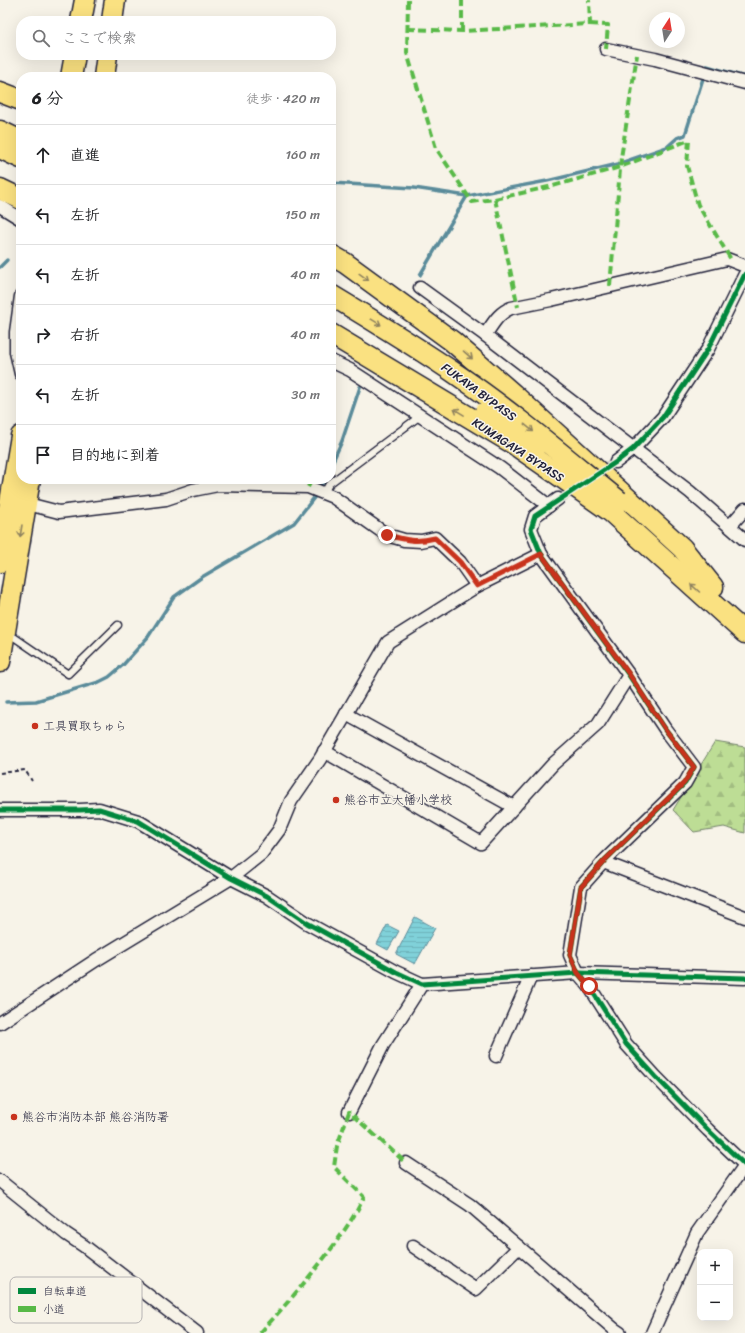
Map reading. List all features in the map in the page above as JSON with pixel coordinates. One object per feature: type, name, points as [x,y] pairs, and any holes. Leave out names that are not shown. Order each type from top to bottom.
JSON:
[{"type":"highway","points":[[82,16],[85,0]]},
{"type":"highway","points":[[113,16],[115,0]]},
{"type":"highway","points":[[72,72],[74,60]]},
{"type":"highway","points":[[105,72],[106,60]]},
{"type":"highway","points":[[0,92],[16,98]]},
{"type":"highway","points":[[0,131],[16,138]]},
{"type":"highway","points":[[0,148],[16,156]]},
{"type":"highway","points":[[0,189],[16,197]]},
{"type":"highway","points":[[336,258],[345,263],[452,341],[682,548],[713,587]]},
{"type":"highway","name":"FUKAYA BYPASS","points":[[336,298],[388,329],[460,376],[520,421],[615,506]]},
{"type":"highway","name":"FUKAYA BYPASS","points":[[336,314],[453,388],[512,433],[615,506]]},
{"type":"highway","name":"KUMAGAYA BYPASS","points":[[336,337],[615,506],[713,587],[745,618]]},
{"type":"highway","points":[[0,662],[5,631],[19,484]]},
{"type":"highway","points":[[0,562],[18,502],[27,484]]},
{"type":"highway","name":"KUMAGAYA BYPASS","points":[[615,506],[745,633]]},
{"type":"street","points":[[606,49],[655,59],[745,83]]},
{"type":"street","points":[[0,206],[16,216]]},
{"type":"street","points":[[485,335],[498,316],[505,310],[511,308],[727,259],[745,266]]},
{"type":"street","points":[[616,462],[633,449],[663,417],[708,349],[745,274]]},
{"type":"street","points":[[420,288],[485,335],[690,492],[745,540]]},
{"type":"street","points":[[16,332],[16,352]]},
{"type":"street","points":[[336,363],[350,370],[554,503],[535,516],[532,529],[541,554],[629,674],[665,729],[694,767],[684,783],[603,862],[581,887],[570,955],[578,973],[589,986],[626,1044],[708,1130],[745,1165],[698,1233],[652,1333]]},
{"type":"street","points":[[18,502],[58,512],[166,499],[193,490],[218,485],[308,487],[333,497],[387,535],[404,540],[421,541],[435,538],[460,562],[477,586]]},
{"type":"street","points":[[730,526],[745,509]]},
{"type":"street","points":[[0,1023],[96,960],[231,878],[261,854],[279,830],[291,801],[324,751],[388,642],[477,586],[541,554]]},
{"type":"street","points":[[324,751],[481,843],[552,764],[598,724],[629,674]]},
{"type":"street","points":[[346,714],[514,807]]},
{"type":"street","points":[[0,810],[80,810],[99,808],[138,821],[231,878],[267,896],[307,924],[422,984],[578,973],[745,978]]},
{"type":"street","points":[[603,862],[745,917]]},
{"type":"street","points":[[496,1056],[531,976]]},
{"type":"street","points":[[349,1112],[384,1045],[422,984]]},
{"type":"street","points":[[406,1163],[470,1205],[620,1333]]},
{"type":"street","points":[[0,1180],[66,1234],[123,1277]]},
{"type":"street","points":[[413,1246],[476,1289],[519,1247]]},
{"type":"street","points":[[142,1291],[197,1333]]},
{"type":"lane","points":[[336,479],[420,416]]},
{"type":"lane","points":[[324,493],[329,484]]},
{"type":"lane","points":[[5,631],[68,674],[118,625]]},
{"type":"path","points":[[0,773],[25,770],[32,781]]},
{"type":"green space","points":[[715,742],[745,747],[745,833],[724,827],[694,832],[673,810]]},
{"type":"water","points":[[415,917],[435,928],[415,964],[396,954]]},
{"type":"water","points":[[387,925],[399,931],[388,950],[377,944]]},
{"type":"waterway","points":[[336,183],[414,188],[467,196],[547,181],[618,164],[667,147],[677,138],[685,135],[707,66],[745,77]]},
{"type":"waterway","points":[[420,275],[467,196]]},
{"type":"waterway","points":[[0,267],[7,260]]},
{"type":"waterway","points":[[336,454],[342,441],[360,387]]},
{"type":"waterway","points":[[320,488],[322,484]]},
{"type":"waterway","points":[[6,702],[36,701],[99,682],[109,677],[123,665],[148,637],[174,597],[202,577],[294,523],[317,494]]},
{"type":"tunnel","points":[[558,499],[616,462]]},
{"type":"marked path","points":[[408,0],[407,53],[436,148],[472,202],[495,199],[518,307]]},
{"type":"marked path","points":[[462,0],[462,31]]},
{"type":"marked path","points":[[408,29],[462,31],[590,24],[589,0]]},
{"type":"marked path","points":[[590,24],[608,25],[606,49]]},
{"type":"marked path","points":[[610,286],[621,158],[637,55]]},
{"type":"marked path","points":[[495,199],[553,186],[620,167],[689,140],[687,166],[698,205],[732,261]]},
{"type":"marked path","points":[[260,1333],[297,1292],[331,1249],[345,1230],[364,1197],[334,1167],[337,1146],[349,1112],[406,1163]]},
{"type":"cycle path","points":[[745,274],[708,349],[663,417],[633,449],[535,516],[531,529],[541,554],[629,675],[665,729],[694,767],[685,783],[606,859],[581,887],[570,955],[578,973],[589,986],[626,1044],[708,1130],[745,1165]]},
{"type":"cycle path","points":[[0,810],[99,809],[138,821],[231,878],[267,896],[307,923],[396,972],[422,984],[578,973],[745,978]]},
{"type":"place","name":"工具買取ちゅら","points":[[35,726]]},
{"type":"place","name":"熊谷市立大幡小学校","points":[[336,800]]},
{"type":"place","name":"熊谷市消防本部 熊谷消防署","points":[[14,1117]]},
{"type":"route","points":[[387,535],[404,540],[421,541],[435,538],[460,562],[477,586],[541,554],[629,674],[665,729],[694,767],[684,783],[606,859],[581,887],[570,955],[578,973],[589,986]]}]
